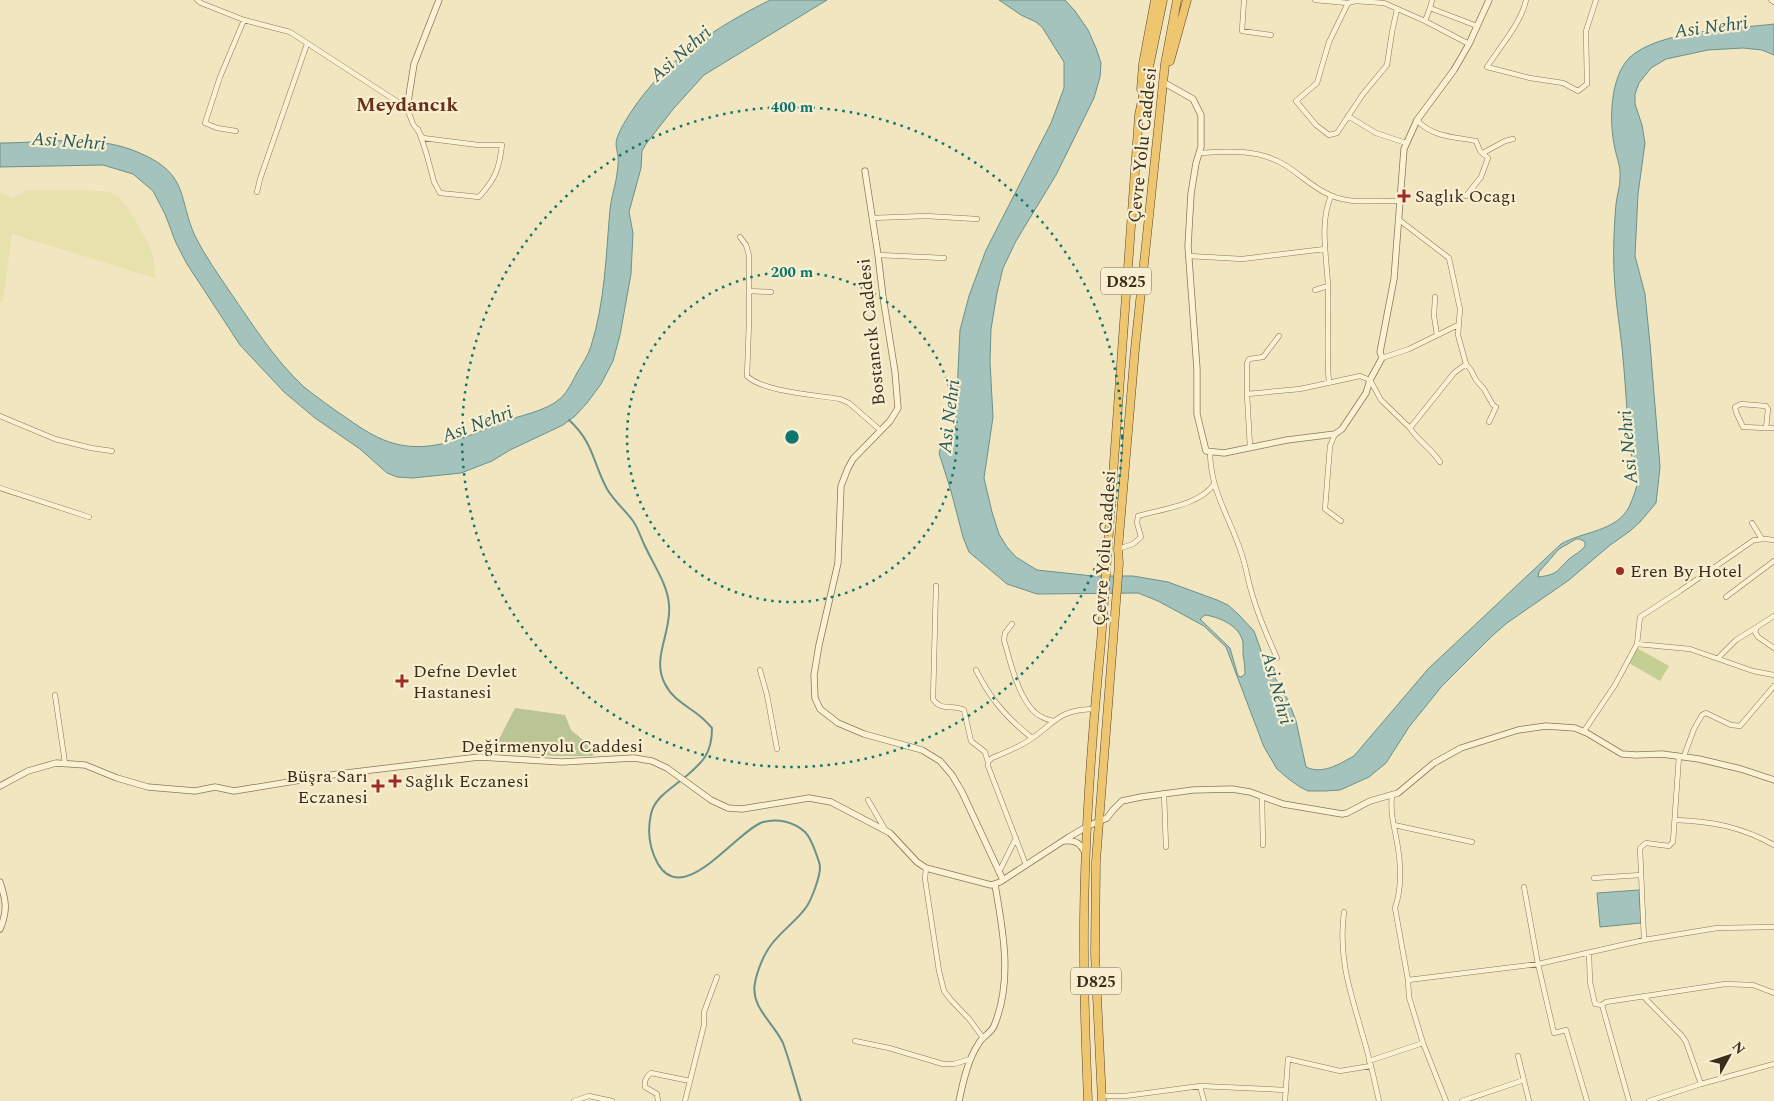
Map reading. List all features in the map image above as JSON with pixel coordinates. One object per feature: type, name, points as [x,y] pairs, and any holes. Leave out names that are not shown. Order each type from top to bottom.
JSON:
[{"type":"highway","points":[[1139,115],[1143,64],[1155,0]]},
{"type":"highway","name":"Çevre Yolu Caddesi","points":[[1088,1101],[1084,952],[1086,855],[1094,710],[1107,563],[1139,115],[1162,0]]},
{"type":"highway","name":"Çevre Yolu Caddesi","points":[[1102,1098],[1095,954],[1099,822],[1119,563],[1118,549],[1135,349],[1163,82],[1177,0]]},
{"type":"highway","points":[[1163,82],[1187,0]]},
{"type":"street","points":[[197,0],[201,4],[244,20],[290,32],[407,108]]},
{"type":"street","points":[[418,130],[434,182],[440,193],[479,196],[492,182],[500,164],[502,145],[423,138],[418,130],[413,124],[407,108],[414,64],[439,0]]},
{"type":"street","points":[[1244,0],[1242,30],[1271,35]]},
{"type":"street","points":[[1315,0],[1348,3],[1355,1],[1384,3],[1425,21],[1469,44]]},
{"type":"street","points":[[1425,21],[1432,0]]},
{"type":"street","points":[[1382,358],[1380,352],[1394,279],[1398,201],[1404,148],[1417,120],[1454,70],[1469,44],[1489,0]]},
{"type":"street","points":[[1526,0],[1524,8],[1487,67],[1530,78],[1563,83],[1578,91],[1587,84],[1586,31],[1596,0]]},
{"type":"street","points":[[1348,3],[1329,42],[1317,83],[1296,101],[1316,125],[1329,135],[1337,133],[1363,94],[1387,65],[1397,9]]},
{"type":"street","points":[[1430,8],[1477,26]]},
{"type":"street","points":[[236,131],[217,128],[205,122],[220,77],[244,20]]},
{"type":"street","points":[[257,192],[308,44]]},
{"type":"street","points":[[1163,82],[1193,99],[1201,115],[1201,147],[1196,163],[1191,194],[1189,256],[1197,369],[1198,414],[1206,451],[1210,453],[1224,453],[1287,440],[1335,434],[1342,429],[1366,393],[1370,380],[1382,358],[1458,325]]},
{"type":"street","points":[[1348,116],[1376,133],[1406,143]]},
{"type":"street","points":[[1417,120],[1422,127],[1432,132],[1476,141],[1480,151],[1488,158],[1481,177],[1466,196]]},
{"type":"street","points":[[1483,152],[1513,139]]},
{"type":"street","points":[[1199,152],[1255,152],[1285,165],[1331,196],[1357,202],[1398,201]]},
{"type":"street","name":"Bostancık Caddesi","points":[[865,171],[898,408],[850,463],[842,486],[838,563],[820,636],[814,675],[815,698],[820,709],[838,723],[864,734],[916,748],[940,761],[952,775],[962,792],[1003,880]]},
{"type":"street","points":[[1329,383],[1328,286],[1325,249],[1327,205],[1331,196]]},
{"type":"street","points":[[872,218],[926,216],[977,219]]},
{"type":"street","points":[[1398,219],[1449,258],[1460,309],[1458,335],[1466,364],[1484,389],[1492,405],[1496,407],[1489,422]]},
{"type":"street","points":[[740,236],[748,248],[749,291],[746,371],[748,378],[771,387],[840,399],[849,403],[880,430]]},
{"type":"street","points":[[1189,256],[1242,259],[1325,249]]},
{"type":"street","points":[[878,255],[944,258]]},
{"type":"street","points":[[1315,290],[1328,286]]},
{"type":"street","points":[[749,291],[771,292]]},
{"type":"street","points":[[1435,297],[1434,316],[1437,335]]},
{"type":"street","points":[[1250,447],[1246,363],[1249,359],[1263,357],[1279,336]]},
{"type":"street","points":[[1410,428],[1454,373],[1466,364]]},
{"type":"street","points":[[1247,394],[1300,389],[1360,376],[1370,380],[1380,400],[1410,428],[1418,440],[1440,462]]},
{"type":"street","points":[[1766,428],[1768,409],[1766,406],[1741,404],[1735,407],[1742,427],[1766,428],[1774,428]]},
{"type":"street","points":[[0,416],[55,439],[112,451]]},
{"type":"street","points":[[1335,434],[1330,446],[1325,509],[1341,521]]},
{"type":"street","points":[[1210,453],[1214,484],[1242,552],[1253,598],[1277,658]]},
{"type":"street","points":[[1118,549],[1133,544],[1140,537],[1137,523],[1138,516],[1199,499],[1209,492],[1214,484]]},
{"type":"street","points":[[0,488],[89,517]]},
{"type":"street","points":[[1752,523],[1762,539]]},
{"type":"street","points":[[1584,731],[1615,685],[1637,644],[1640,616],[1680,592],[1741,547],[1754,540],[1774,540]]},
{"type":"street","points":[[1726,597],[1774,561]]},
{"type":"street","points":[[936,586],[933,699],[942,708],[959,708],[964,710],[970,741],[985,752],[988,766],[1026,865]]},
{"type":"street","points":[[1718,658],[1736,640],[1774,616]]},
{"type":"street","points":[[1012,624],[1005,633],[1004,640],[1018,686],[1023,697],[1040,717],[1053,720]]},
{"type":"street","points":[[1757,627],[1755,632],[1758,637],[1774,648]]},
{"type":"street","points":[[1637,644],[1690,649],[1753,671],[1774,675]]},
{"type":"street","points":[[760,670],[767,695],[777,749]]},
{"type":"street","points":[[976,670],[989,695],[999,708],[1032,738]]},
{"type":"street","points":[[1644,940],[1640,848],[1646,843],[1669,846],[1673,842],[1682,756],[1694,729],[1702,715],[1706,714],[1731,726],[1740,726],[1774,686]]},
{"type":"street","points":[[54,695],[65,763]]},
{"type":"street","points":[[988,762],[992,758],[1032,738],[1053,720],[1076,710],[1094,710]]},
{"type":"street","points":[[958,1101],[972,1059],[983,1038],[991,1032],[995,1024],[1005,972],[1001,918],[995,885],[1088,826],[1107,818],[1112,810],[1122,802],[1164,793],[1222,789],[1242,790],[1283,804],[1342,814],[1348,813],[1370,801],[1392,796],[1403,790],[1442,758],[1468,745],[1526,728],[1559,726],[1584,731],[1622,754],[1682,756],[1741,769],[1774,780]]},
{"type":"street","name":"Değirmenyolu Caddesi","points":[[0,786],[28,771],[56,763],[85,765],[117,778],[148,787],[195,791],[216,787],[234,791],[338,774],[479,757],[562,762],[634,758],[660,764],[723,807],[742,809],[817,798],[837,804],[886,831],[917,862],[926,868],[987,885],[995,885]]},
{"type":"street","points":[[1164,793],[1166,847]]},
{"type":"street","points":[[1262,796],[1263,845]]},
{"type":"street","points":[[1392,796],[1390,809],[1400,861],[1399,898],[1395,908],[1408,980],[1409,997],[1423,1043],[1446,1101]]},
{"type":"street","points":[[868,800],[886,831]]},
{"type":"street","points":[[1675,820],[1702,821],[1738,829],[1756,835],[1774,845]]},
{"type":"street","points":[[1394,825],[1472,842]]},
{"type":"street","points":[[999,873],[1016,838]]},
{"type":"street","points":[[1063,841],[1072,840],[1081,845],[1086,855]]},
{"type":"street","points":[[926,868],[925,879],[939,971],[944,991],[983,1038]]},
{"type":"street","points":[[1594,878],[1641,875]]},
{"type":"street","points":[[0,882],[6,910],[0,929]]},
{"type":"street","points":[[1524,887],[1538,964],[1554,1033],[1566,1030],[1587,1101]]},
{"type":"street","points":[[1344,912],[1341,933],[1342,957],[1346,979],[1379,1101]]},
{"type":"street","points":[[1408,980],[1538,964],[1644,940],[1717,928],[1774,926]]},
{"type":"street","points":[[1589,953],[1590,982],[1595,1004],[1602,1005],[1606,1002],[1725,984],[1753,985],[1774,993]]},
{"type":"street","points":[[685,1101],[704,1025],[704,1012],[717,977]]},
{"type":"street","points":[[1643,996],[1686,1042],[1700,1084]]},
{"type":"street","points":[[1602,1005],[1629,1101]]},
{"type":"street","points":[[855,1040],[943,1064],[954,1064],[972,1059]]},
{"type":"street","points":[[1285,1101],[1288,1059],[1340,1071],[1370,1064],[1423,1043]]},
{"type":"street","points":[[1518,1056],[1529,1101]]},
{"type":"street","points":[[1649,1101],[1700,1084],[1774,1064]]},
{"type":"street","points":[[658,1101],[657,1094],[645,1087],[646,1079],[651,1073],[690,1081]]},
{"type":"street","points":[[1462,1101],[1524,1080]]},
{"type":"street","points":[[1102,1098],[1126,1098],[1200,1086],[1286,1090]]},
{"type":"street","points":[[1200,1086],[1204,1101]]},
{"type":"street","points":[[574,1101],[589,1096],[612,1101]]},
{"type":"shaded area","points":[[25,191],[103,191],[110,192],[119,197],[126,205],[148,242],[153,256],[155,278],[12,234],[3,302],[0,301],[0,192],[13,198]]},
{"type":"green space","points":[[1637,648],[1669,666],[1660,681],[1629,663]]},
{"type":"green space","points":[[515,708],[565,715],[571,730],[588,744],[595,753],[592,756],[554,756],[493,751]]},
{"type":"water","points":[[770,0],[827,0],[704,75],[674,108],[646,144],[642,151],[641,168],[629,212],[633,233],[631,274],[620,335],[613,361],[601,384],[575,416],[563,425],[510,450],[492,461],[461,473],[413,478],[397,477],[387,473],[360,449],[315,418],[284,392],[240,345],[187,264],[153,191],[133,174],[103,165],[0,167],[0,143],[54,141],[108,143],[125,147],[157,162],[168,170],[175,179],[195,236],[207,258],[264,341],[293,376],[304,387],[359,427],[377,437],[396,444],[409,446],[436,445],[462,438],[548,407],[566,392],[590,350],[596,329],[604,278],[610,205],[618,165],[616,141],[621,128],[645,93],[659,76],[676,61],[711,34]]},
{"type":"water","name":"Asi Nehri","points":[[999,0],[1065,0],[1088,30],[1101,63],[1100,77],[1094,98],[1056,175],[1016,241],[1003,268],[997,293],[991,329],[990,362],[993,417],[984,478],[999,534],[1016,557],[1037,570],[1093,576],[1133,576],[1168,582],[1228,605],[1254,631],[1264,659],[1288,700],[1296,721],[1306,767],[1319,770],[1331,768],[1354,756],[1428,669],[1561,544],[1616,522],[1629,507],[1637,482],[1629,441],[1614,272],[1616,204],[1620,185],[1612,123],[1616,81],[1621,69],[1629,58],[1642,49],[1659,42],[1698,32],[1774,24],[1774,55],[1762,50],[1743,48],[1708,50],[1666,59],[1651,68],[1639,83],[1635,94],[1635,104],[1642,125],[1645,143],[1638,194],[1635,256],[1645,294],[1650,344],[1660,467],[1656,503],[1630,531],[1569,580],[1507,623],[1492,636],[1442,686],[1409,727],[1386,763],[1369,777],[1340,790],[1308,791],[1277,769],[1264,747],[1226,647],[1204,626],[1158,601],[1138,593],[1037,594],[1007,584],[969,552],[939,453],[941,446],[952,441],[955,432],[960,330],[969,296],[986,250],[1051,123],[1064,88],[1064,62],[1042,27]],"holes":[[[1576,539],[1585,542],[1582,550],[1569,559],[1556,572],[1538,577],[1539,572],[1559,549]],[[1205,615],[1228,623],[1241,636],[1245,666],[1245,674],[1241,677],[1238,676],[1230,648],[1200,619]]]},
{"type":"water","points":[[1639,890],[1641,923],[1600,927],[1597,893]]},
{"type":"waterway","points":[[569,420],[577,428],[588,445],[607,489],[635,524],[666,590],[669,615],[660,664],[665,684],[676,699],[702,718],[712,728],[712,737],[705,757],[684,778]]},
{"type":"waterway","points":[[680,781],[655,804],[650,821],[649,834],[653,852],[658,864],[669,875],[682,877],[696,872],[710,863],[752,828],[763,822],[774,820],[786,822],[801,829],[809,837],[815,850],[820,871],[811,898],[803,911],[768,949],[757,973],[754,992],[759,1007],[783,1043],[801,1101]]},
{"type":"place","name":"Saglık Ocagı","points":[[1404,196]]},
{"type":"place","name":"Eren By Hotel","points":[[1620,571]]},
{"type":"place","name":"Defne Devlet Hastanesi","points":[[402,681]]},
{"type":"place","name":"Sağlık Eczanesi","points":[[395,781]]},
{"type":"place","name":"Büşra Sarı Eczanesi","points":[[378,786]]},
{"type":"district","name":"Meydancık","points":[[407,104]]}]
